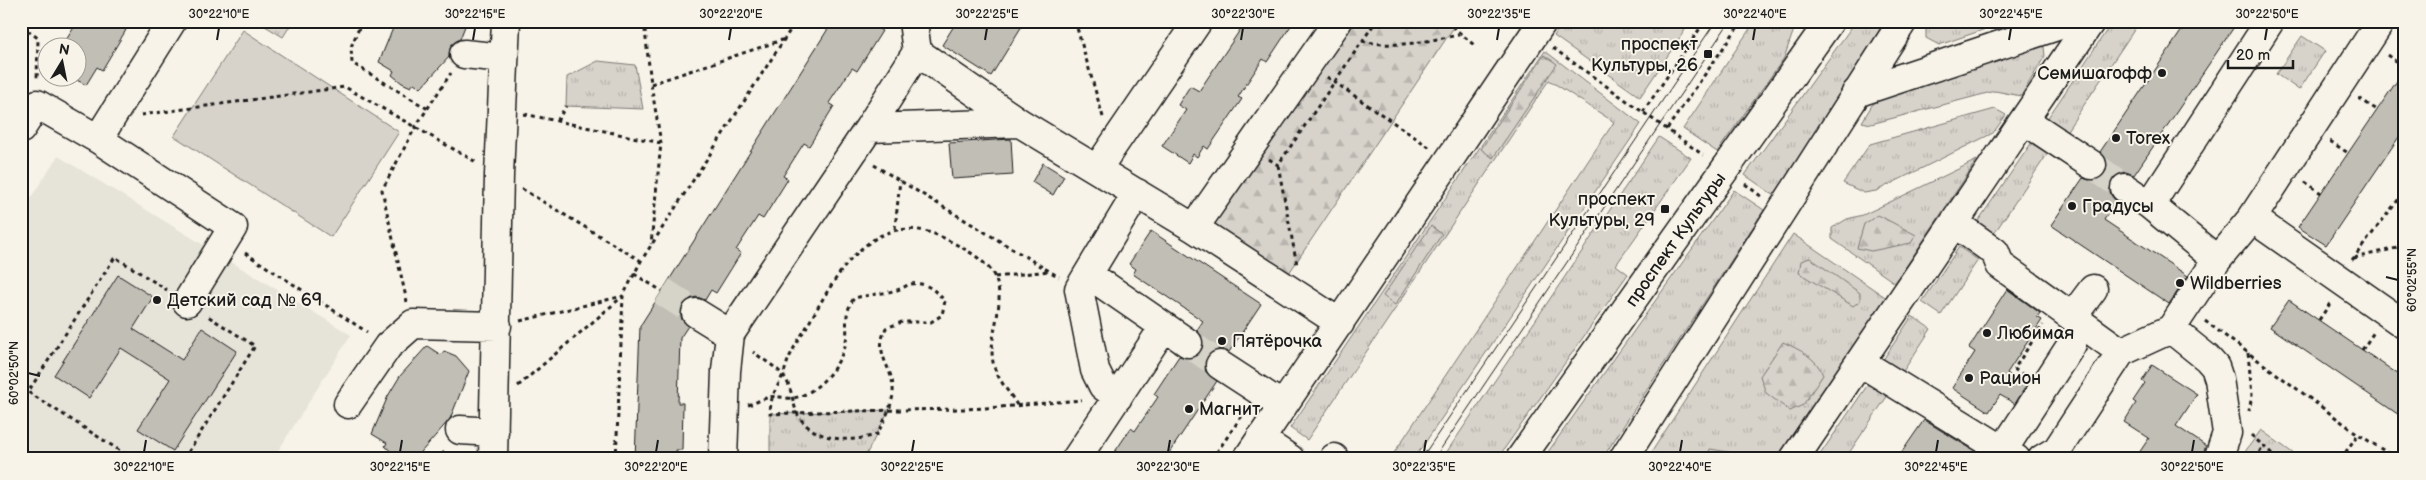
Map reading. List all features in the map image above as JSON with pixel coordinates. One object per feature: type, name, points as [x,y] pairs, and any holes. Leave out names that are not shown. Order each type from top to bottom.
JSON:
[{"type":"main road","points":[[105,129],[172,21]]},
{"type":"main road","points":[[493,459],[499,175],[506,21]]},
{"type":"main road","points":[[723,459],[724,414],[730,334],[869,128],[917,52],[913,21]]},
{"type":"main road","points":[[1104,159],[1198,21]]},
{"type":"main road","points":[[1194,228],[1338,21]]},
{"type":"main road","name":"проспект Культуры","points":[[1520,459],[1814,33],[1830,21]]},
{"type":"main road","points":[[1623,459],[1903,21]]},
{"type":"main road","points":[[1856,93],[2072,21]]},
{"type":"main road","points":[[1794,459],[2091,21]]},
{"type":"main road","points":[[2150,205],[2270,21]]},
{"type":"main road","points":[[2056,456],[2121,352],[2179,318],[2217,260],[2252,218],[2381,21]]},
{"type":"main road","points":[[1290,459],[1254,449],[1340,323],[1546,33]]},
{"type":"main road","points":[[917,52],[1020,123],[1104,159],[1136,193],[1303,297],[1340,323]]},
{"type":"main road","points":[[464,54],[504,58]]},
{"type":"main road","points":[[21,129],[37,104],[105,129],[233,227],[186,302]]},
{"type":"main road","points":[[2024,120],[2092,165]]},
{"type":"main road","points":[[869,128],[1020,123]]},
{"type":"main road","points":[[2125,188],[2150,205],[2217,260]]},
{"type":"main road","points":[[1118,397],[1103,386],[1094,370],[1083,282],[1136,193]]},
{"type":"main road","points":[[2252,218],[2346,269],[2405,325]]},
{"type":"main road","points":[[1954,223],[1995,252],[2000,265],[2067,323],[2121,352]]},
{"type":"main road","points":[[1083,282],[1164,326],[1188,343]]},
{"type":"main road","points":[[1860,362],[2010,454],[2043,388],[2067,323],[2093,289]]},
{"type":"main road","points":[[696,313],[730,334]]},
{"type":"main road","points":[[2179,318],[2217,373],[2227,433],[2218,459]]},
{"type":"main road","points":[[348,404],[388,346],[412,324],[497,326]]},
{"type":"main road","points":[[1076,459],[1164,326]]},
{"type":"main road","points":[[1220,365],[1283,406]]},
{"type":"main road","points":[[460,430],[494,432]]},
{"type":"path","points":[[362,21],[351,47],[352,63],[428,109]]},
{"type":"path","points":[[644,21],[651,84],[661,143],[651,246]]},
{"type":"path","points":[[616,459],[624,296],[641,261],[796,21]]},
{"type":"path","points":[[1075,21],[1087,55],[1104,159]]},
{"type":"path","points":[[1303,297],[1278,165],[1376,21]]},
{"type":"path","points":[[1446,21],[1459,35],[1474,45]]},
{"type":"path","points":[[1643,112],[1706,21]]},
{"type":"path","points":[[1667,129],[1742,21]]},
{"type":"path","points":[[21,26],[38,38],[37,104]]},
{"type":"path","points":[[1546,33],[1643,112],[1703,155]]},
{"type":"path","points":[[1362,41],[1382,46],[1401,46],[1459,35]]},
{"type":"path","points":[[651,84],[785,39]]},
{"type":"path","points":[[412,324],[382,190],[416,126],[464,54]]},
{"type":"path","points":[[1308,63],[1430,148]]},
{"type":"path","points":[[105,129],[345,88],[416,126],[641,261]]},
{"type":"path","points":[[557,121],[566,106]]},
{"type":"path","points":[[502,110],[661,143]]},
{"type":"path","points":[[1250,147],[1278,165]]},
{"type":"path","points":[[853,152],[1049,271],[1083,282]]},
{"type":"path","points":[[895,229],[900,180]]},
{"type":"path","points":[[1740,181],[1769,202]]},
{"type":"path","points":[[2346,269],[2405,191]]},
{"type":"path","points":[[1017,405],[993,365],[990,344],[999,311],[1000,294],[995,277],[978,258],[932,233],[895,229],[874,239],[852,256],[837,274],[790,355],[783,376],[770,396],[770,414],[960,409],[1017,405],[1118,397]]},
{"type":"path","points":[[225,240],[388,346]]},
{"type":"path","points":[[2346,269],[2405,246]]},
{"type":"path","points":[[133,459],[28,392],[115,256],[256,346],[184,459]]},
{"type":"path","points":[[995,277],[1049,271]]},
{"type":"path","points":[[634,274],[662,291]]},
{"type":"path","points":[[724,414],[770,396],[794,398],[830,375],[838,364],[846,344],[845,328],[848,308],[854,298],[896,291],[910,284],[922,283],[937,292],[945,301],[942,315],[931,322],[902,322],[886,328],[881,340],[882,358],[891,377],[893,393],[889,410],[877,434],[865,439],[830,438],[805,425],[797,413],[794,398],[783,376],[730,334]]},
{"type":"path","points":[[497,326],[624,296]]},
{"type":"path","points":[[495,395],[511,392],[624,296]]},
{"type":"path","points":[[2179,318],[2397,459]]},
{"type":"path","points":[[2043,388],[2014,369],[2067,323]]},
{"type":"path","points":[[2246,431],[2278,459]]},
{"type":"path","points":[[2342,459],[2358,434]]},
{"type":"path","points":[[2255,459],[2263,446]]},
{"type":"shaded area","name":"Детский сад № 69","points":[[58,156],[351,335],[273,459],[21,459],[21,213]]},
{"type":"green space","points":[[257,21],[293,21],[283,37]]},
{"type":"green space","points":[[1351,21],[1458,21],[1287,276],[1209,225]]},
{"type":"green space","points":[[1564,21],[1691,21],[1640,97],[1554,36]]},
{"type":"green space","points":[[1755,21],[1797,21],[1784,58],[1717,152],[1683,129]]},
{"type":"green space","points":[[1856,21],[1885,21],[1775,196],[1745,175]]},
{"type":"green space","points":[[1929,21],[2009,21],[1939,45],[1926,38],[1926,26]]},
{"type":"green space","points":[[2113,21],[2140,21],[2062,138],[2043,125]]},
{"type":"green space","points":[[243,30],[399,132],[331,237],[174,136]]},
{"type":"green space","points":[[2302,36],[2325,51],[2299,90],[2276,74]]},
{"type":"green space","points":[[2032,43],[2044,47],[2045,56],[2021,96],[1995,91],[1871,124],[1862,122],[1872,105],[1886,95]]},
{"type":"green space","points":[[1545,51],[1641,124],[1414,459],[1390,459],[1614,122],[1549,80],[1307,440],[1290,428]]},
{"type":"green space","points":[[1544,55],[1557,64],[1493,158],[1481,149]]},
{"type":"green space","points":[[598,61],[635,65],[643,109],[566,106],[567,77]]},
{"type":"green space","points":[[1995,109],[2006,115],[1993,133],[1876,191],[1864,193],[1843,183],[1870,144]]},
{"type":"green space","points":[[1659,137],[1691,158],[1616,265],[1628,274],[1497,459],[1442,459]]},
{"type":"green space","points":[[2032,142],[2048,153],[1991,238],[1974,227]]},
{"type":"green space","points":[[1977,160],[1895,283],[1832,239],[1832,228],[1847,219],[1863,215]]},
{"type":"green space","points":[[1734,190],[1764,210],[1602,459],[1543,459]]},
{"type":"green space","points":[[1878,215],[1916,235],[1911,243],[1871,251],[1857,248],[1864,224]]},
{"type":"green space","points":[[1431,226],[1442,234],[1395,305],[1383,296]]},
{"type":"green space","points":[[1793,234],[1888,299],[1780,459],[1647,459]]},
{"type":"green space","points":[[1959,247],[1978,260],[1941,315],[1922,302]]},
{"type":"green space","points":[[1810,258],[1860,293],[1860,301],[1853,306],[1799,273],[1801,261]]},
{"type":"green space","points":[[1912,316],[1931,329],[1900,376],[1881,363]]},
{"type":"green space","points":[[1783,342],[1812,359],[1823,375],[1803,405],[1790,411],[1766,393],[1760,376]]},
{"type":"green space","points":[[1871,380],[1890,392],[1845,459],[1817,459]]},
{"type":"green space","points":[[889,410],[864,459],[770,459],[770,414]]},
{"type":"green space","points":[[2261,430],[2301,459],[2252,459],[2244,453]]},
{"type":"green space","points":[[1710,449],[1740,454],[1739,459],[1707,459]]},
{"type":"building","points":[[78,21],[125,21],[121,27],[126,30],[102,70],[97,67],[88,82],[88,38],[67,38]]},
{"type":"building","points":[[396,21],[467,21],[460,39],[451,45],[449,57],[421,88],[414,83],[411,87],[402,83],[392,75],[394,71],[379,62]]},
{"type":"building","points":[[833,21],[881,21],[877,28],[882,31],[857,71],[852,68],[829,103],[834,106],[809,146],[804,143],[783,176],[788,179],[763,219],[758,216],[736,250],[741,253],[716,293],[711,290],[705,300],[697,297],[689,299],[682,305],[680,312],[682,320],[688,326],[680,338],[678,403],[683,403],[682,450],[676,450],[676,459],[635,459],[640,326]]},
{"type":"building","points":[[957,21],[1025,21],[991,76],[942,45]]},
{"type":"building","points":[[1246,21],[1294,21],[1267,62],[1263,59],[1238,97],[1242,99],[1208,149],[1204,146],[1197,157],[1193,154],[1188,163],[1162,146],[1186,110],[1178,105],[1190,86],[1199,91]]},
{"type":"building","points":[[2188,21],[2238,21],[2134,175],[2126,172],[2112,179],[2109,187],[2111,195],[2116,201],[2104,220],[2188,276],[2169,304],[2051,225],[2083,178],[2092,181],[2099,179],[2105,174],[2108,165],[2106,158],[2100,152]]},
{"type":"building","points":[[2405,69],[2405,128],[2326,245],[2298,227]]},
{"type":"building","points":[[1011,139],[1013,175],[952,179],[949,143]]},
{"type":"building","points":[[1043,163],[1064,176],[1053,195],[1032,182]]},
{"type":"building","points":[[1151,231],[1261,304],[1229,352],[1221,349],[1213,351],[1207,357],[1204,364],[1206,372],[1217,381],[1165,459],[1110,459],[1131,428],[1135,431],[1158,397],[1154,394],[1179,356],[1186,358],[1194,357],[1201,352],[1203,345],[1202,337],[1197,330],[1203,321],[1133,274],[1136,269],[1129,264]]},
{"type":"building","points":[[118,275],[153,297],[133,329],[182,360],[202,328],[237,351],[173,451],[138,429],[170,379],[121,348],[89,398],[54,375]]},
{"type":"building","points":[[2007,289],[2040,313],[2037,317],[2042,320],[2007,373],[2026,386],[2015,404],[2000,395],[1989,412],[1952,388],[1975,352],[1969,348]]},
{"type":"building","points":[[2289,300],[2405,379],[2405,419],[2270,327]]},
{"type":"building","points":[[427,346],[441,355],[444,351],[456,356],[469,371],[450,419],[415,459],[407,459],[395,455],[385,446],[387,443],[372,434],[388,396],[400,376]]},
{"type":"building","points":[[2152,365],[2197,394],[2176,426],[2206,446],[2200,459],[2135,459],[2149,438],[2124,422],[2136,403],[2133,401],[2145,383],[2142,381]]},
{"type":"building","points":[[1924,420],[1986,458],[1987,459],[1897,459]]},
{"type":"tunnel","points":[[2092,165],[2125,188]]},
{"type":"tunnel","points":[[662,291],[696,313]]},
{"type":"tunnel","points":[[1188,343],[1220,365]]},
{"type":"tram line","points":[[1421,459],[1716,21]]},
{"type":"tram line","points":[[1434,459],[1730,21]]},
{"type":"place","name":"проспект Культуры, 26","points":[[1708,54]]},
{"type":"place","name":"Семишагофф","points":[[2162,73]]},
{"type":"place","name":"Torex","points":[[2116,138]]},
{"type":"place","name":"Градусы","points":[[2072,206]]},
{"type":"place","name":"проспект Культуры, 29","points":[[1665,209]]},
{"type":"place","name":"Wildberries","points":[[2180,283]]},
{"type":"place","name":"Детский сад № 69","points":[[157,300]]},
{"type":"place","name":"Любимая","points":[[1987,333]]},
{"type":"place","name":"Пятёрочка","points":[[1222,341]]},
{"type":"place","name":"Рацион","points":[[1969,378]]},
{"type":"place","name":"Магнит","points":[[1189,409]]}]
